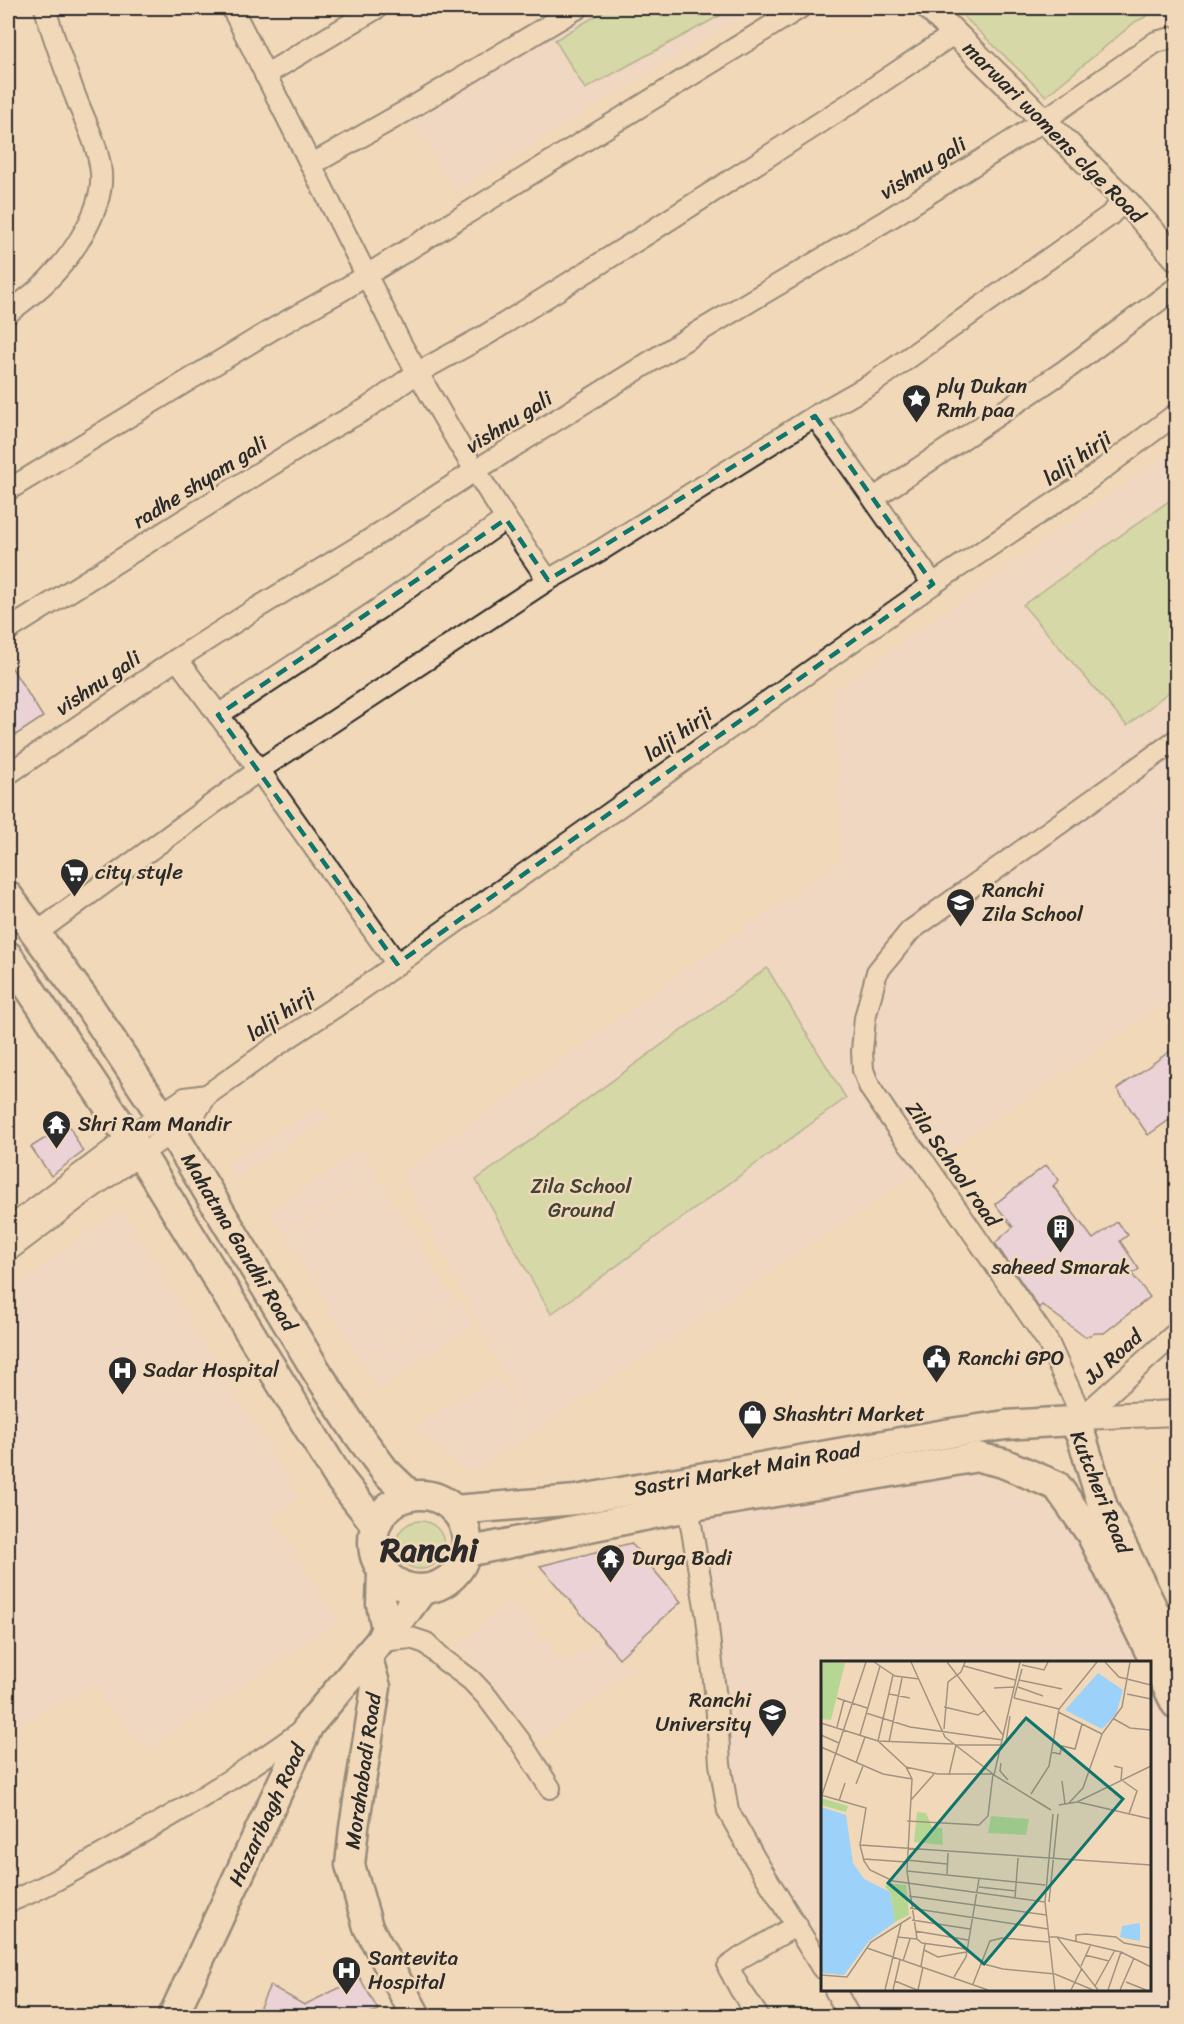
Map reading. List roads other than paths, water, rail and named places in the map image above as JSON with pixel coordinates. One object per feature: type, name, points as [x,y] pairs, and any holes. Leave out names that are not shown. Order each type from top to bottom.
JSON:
[{"type":"main road","name":"Mahatma Gandhi Road","points":[[8,896],[85,1000],[166,1123],[348,1420],[385,1471],[411,1496]]},
{"type":"main road","name":"Mahatma Gandhi Road","points":[[8,956],[134,1145],[339,1478],[376,1525]]},
{"type":"main road","name":"Kutcheri Road","points":[[1040,1422],[1078,1421],[1103,1507],[1176,1656]]},
{"type":"main road","name":"Sastri Market Main Road","points":[[454,1510],[576,1500],[951,1433],[1040,1422]]},
{"type":"main road","points":[[466,1552],[688,1507],[978,1457],[1003,1463],[1056,1485],[1091,1534],[1176,1704]]},
{"type":"main road","points":[[378,1642],[382,1572],[375,1556],[373,1540],[376,1525],[384,1512],[396,1502],[411,1496],[427,1496],[442,1500],[463,1522],[467,1537],[466,1552],[460,1566],[450,1578],[437,1586],[423,1589],[407,1587],[393,1581],[382,1572]]},
{"type":"main road","name":"Hazaribagh Road","points":[[173,2016],[309,1725],[378,1642],[400,1620],[423,1589]]},
{"type":"main road","name":"Morahabadi Road","points":[[378,1642],[376,1687],[350,1865],[368,1927],[416,2016]]},
{"type":"street","points":[[8,313],[46,282],[62,265],[90,220],[101,188],[101,171],[97,155],[45,8]]},
{"type":"street","points":[[232,8],[417,374],[506,519],[548,580]]},
{"type":"street","points":[[265,75],[377,8]]},
{"type":"street","points":[[311,165],[578,8]]},
{"type":"street","points":[[8,490],[800,8]]},
{"type":"street","name":"marwari womens clge Road","points":[[929,8],[1125,200],[1176,258]]},
{"type":"street","name":"radhe shyam gali","points":[[8,630],[321,434],[366,409],[417,374],[486,335],[647,234],[849,104],[954,33]]},
{"type":"street","name":"vishnu gali","points":[[8,774],[256,608],[366,543],[476,470],[690,337],[887,220],[1043,121],[1156,42],[1176,37]]},
{"type":"street","points":[[36,934],[259,770],[548,580],[601,550],[815,416],[873,383],[1109,216],[1125,200]]},
{"type":"street","points":[[874,498],[1064,371],[1176,288]]},
{"type":"street","name":"lalji hirji","points":[[134,1145],[166,1123],[185,1098],[207,1095],[398,964],[933,584],[1083,484],[1176,414]]},
{"type":"street","points":[[815,416],[933,584]]},
{"type":"street","points":[[218,715],[380,608],[506,519]]},
{"type":"street","points":[[177,659],[398,964]]},
{"type":"street","name":"Zila School road","points":[[1078,1421],[1048,1342],[925,1163],[899,1131],[870,1088],[863,1070],[865,1018],[877,972],[910,931],[1176,740]]},
{"type":"street","points":[[8,1228],[134,1145]]},
{"type":"street","points":[[8,1251],[134,1145]]},
{"type":"street","name":"JJ Road","points":[[1078,1421],[1176,1333]]},
{"type":"street","points":[[1078,1421],[1176,1413]]},
{"type":"street","points":[[688,1507],[707,1618],[720,1764],[728,1811],[821,1966]]},
{"type":"street","points":[[378,1642],[411,1638],[426,1643],[471,1680],[520,1740],[550,1788]]},
{"type":"street","points":[[8,1902],[32,1893],[166,1820],[276,1750],[309,1725]]},
{"type":"street","points":[[758,2016],[728,1967],[797,1925]]},
{"type":"street","points":[[836,1991],[849,2016]]},
{"type":"place","name":"ply Dukan Rmh paa","points":[[916,424]]},
{"type":"place","name":"city style","points":[[74,898]]},
{"type":"place","name":"Ranchi Zila School","points":[[961,928]]},
{"type":"place","name":"Shri Ram Mandir","points":[[57,1150]]},
{"type":"place","name":"saheed Smarak","points":[[1061,1254]]},
{"type":"place","name":"Ranchi GPO","points":[[937,1384]]},
{"type":"place","name":"Sadar Hospital","points":[[122,1396]]},
{"type":"place","name":"Shashtri Market","points":[[752,1440]]},
{"type":"place","name":"Durga Badi","points":[[611,1584]]},
{"type":"place","name":"Ranchi University","points":[[772,1738]]},
{"type":"place","name":"Santevita Hospital","points":[[347,1996]]},
{"type":"district","name":"Ranchi","points":[[429,1549]]},
{"type":"park label","name":"Zila School Ground","points":[[581,1198]]}]
